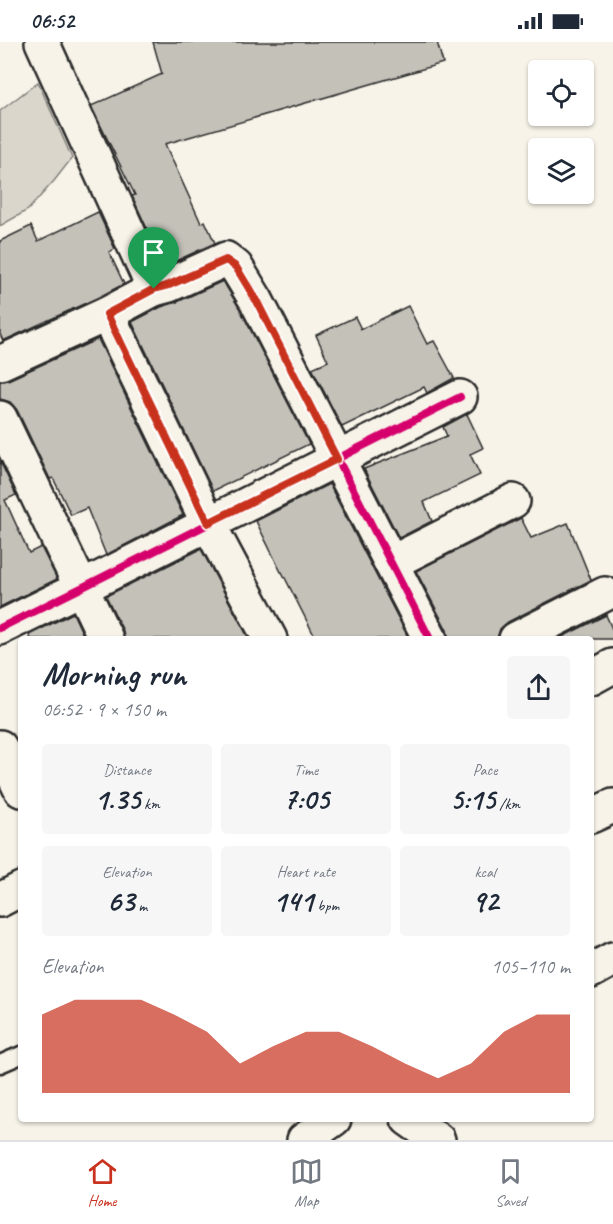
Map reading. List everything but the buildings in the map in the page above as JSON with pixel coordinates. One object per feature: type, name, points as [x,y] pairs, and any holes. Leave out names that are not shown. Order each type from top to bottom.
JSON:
[{"type":"street","points":[[42,42],[154,289]]},
{"type":"street","points":[[0,363],[107,314],[154,289],[169,285],[226,260],[236,267],[256,300],[428,636]]},
{"type":"street","points":[[107,314],[208,523],[268,636]]},
{"type":"street","points":[[0,628],[460,397]]},
{"type":"street","points":[[0,418],[105,636]]},
{"type":"street","points":[[391,562],[513,501]]},
{"type":"street","points":[[522,636],[605,594]]},
{"type":"street","points":[[594,676],[613,666]]},
{"type":"street","points":[[0,747],[18,784]]},
{"type":"street","points":[[594,815],[613,806]]},
{"type":"street","points":[[0,900],[18,891]]},
{"type":"street","points":[[594,969],[613,959]]},
{"type":"street","points":[[304,1140],[330,1122]]},
{"type":"street","points":[[412,1122],[438,1140]]},
{"type":"lane","points":[[0,1064],[18,1056]]},
{"type":"shaded area","points":[[38,82],[72,158],[28,210],[0,226],[0,111]]},
{"type":"cycle path","points":[[154,289],[169,285],[226,259],[236,267],[256,300],[428,636]]},
{"type":"cycle path","points":[[0,628],[460,397]]},
{"type":"route","points":[[226,260],[236,267],[256,300],[337,459],[208,523],[107,314],[154,289],[169,285],[226,260]]}]
